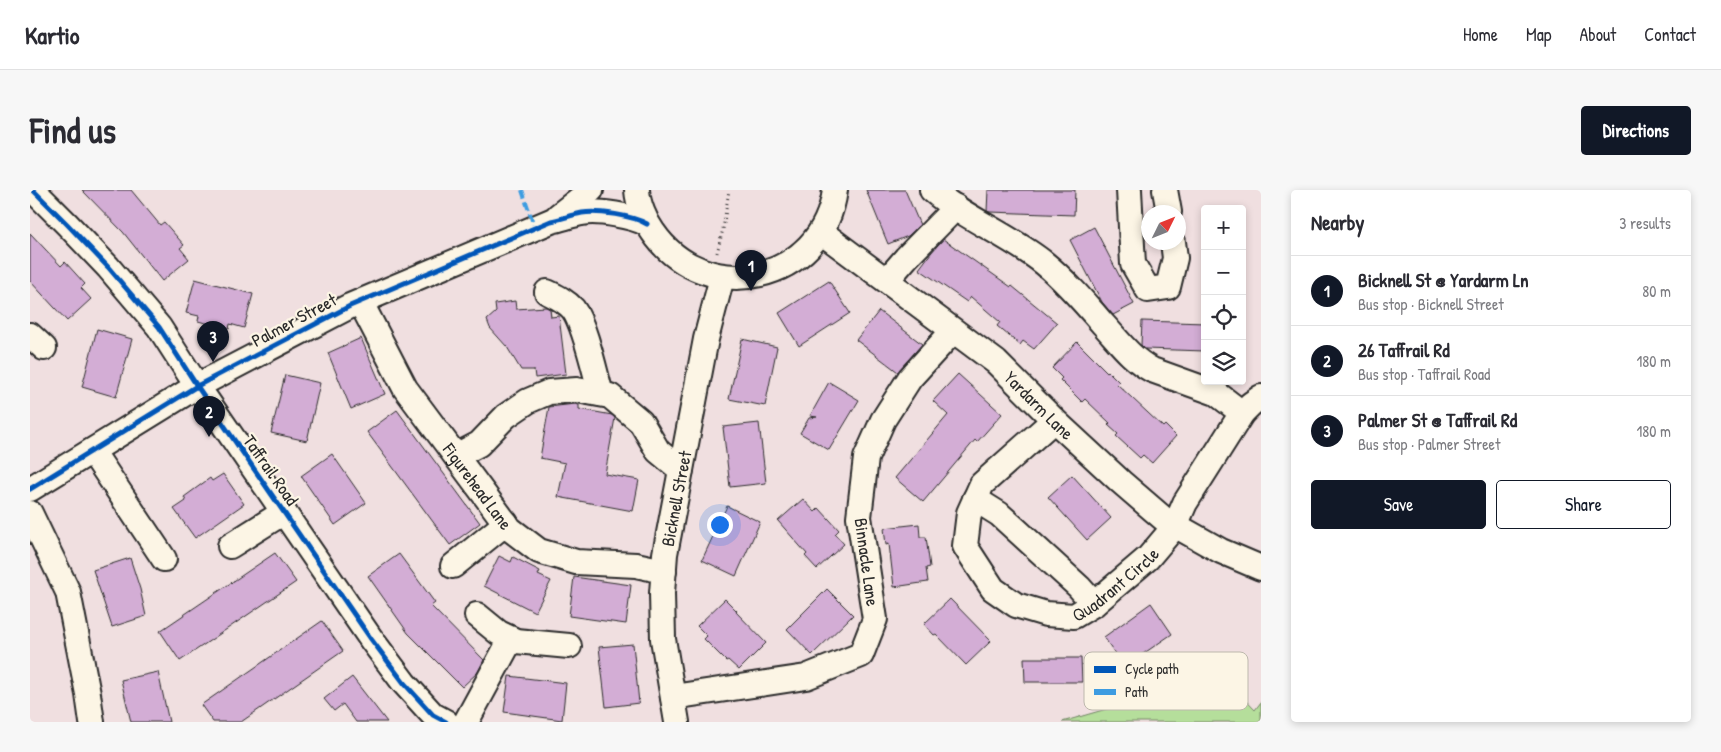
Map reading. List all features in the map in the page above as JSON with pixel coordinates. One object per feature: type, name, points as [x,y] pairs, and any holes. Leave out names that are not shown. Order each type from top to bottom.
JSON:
[{"type":"street","name":"Taffrail Road","points":[[32,190],[108,267],[159,327],[197,386],[404,683],[433,715],[446,722]]},
{"type":"street","name":"Palmer Street","points":[[551,222],[591,190]]},
{"type":"street","points":[[637,190],[637,196],[648,224],[661,244],[678,260],[699,271],[719,266],[745,278],[767,273],[788,264],[806,250],[820,232],[833,205],[835,190]]},
{"type":"street","points":[[932,190],[1044,263],[1091,310],[1127,351],[1142,364],[1152,370],[1216,393],[1242,413]]},
{"type":"street","points":[[1129,190],[1133,264],[1148,290],[1168,287],[1175,258],[1174,250]]},
{"type":"street","points":[[1165,190],[1168,205]]},
{"type":"street","points":[[887,280],[956,207]]},
{"type":"street","name":"Palmer Street","points":[[30,490],[197,386],[350,306],[551,222],[584,212],[622,215],[639,219],[648,224]]},
{"type":"street","name":"Yardarm Lane","points":[[820,232],[996,362],[1054,420],[1164,519],[1221,551],[1261,568]]},
{"type":"street","name":"Bicknell Street","points":[[677,722],[663,639],[662,593],[665,554],[719,266]]},
{"type":"street","points":[[547,292],[566,302],[580,322],[601,394]]},
{"type":"street","name":"Figurehead Lane","points":[[361,302],[405,388],[510,529],[539,551],[576,562],[636,565],[664,571]]},
{"type":"street","name":"Binnacle Lane","points":[[673,697],[806,677],[861,655],[875,619],[859,517],[866,458],[883,420],[910,378],[954,331]]},
{"type":"street","points":[[456,456],[479,444],[506,416],[528,401],[549,392],[577,390],[610,396],[641,422],[658,451],[681,470]]},
{"type":"street","name":"Quadrant Circle","points":[[1054,420],[982,484],[969,513],[965,546],[993,589],[1016,605],[1046,614],[1074,616],[1094,604],[1148,558],[1175,526],[1185,502],[1242,413],[1261,397]]},
{"type":"street","points":[[92,451],[164,559]]},
{"type":"street","points":[[975,499],[999,514],[1079,587],[1094,604]]},
{"type":"street","points":[[230,546],[284,512]]},
{"type":"street","points":[[30,513],[68,592],[92,722]]},
{"type":"street","points":[[453,566],[506,522]]},
{"type":"street","points":[[477,615],[500,633],[516,641],[569,646]]},
{"type":"street","points":[[466,722],[511,638]]},
{"type":"path","points":[[719,266],[730,190]]},
{"type":"green space","points":[[1261,702],[1261,722],[1062,722],[1103,710],[1248,710],[1248,703],[1255,710]]},
{"type":"building","points":[[82,190],[131,190],[160,225],[164,222],[184,245],[180,248],[189,259],[162,281],[123,232]]},
{"type":"building","points":[[866,190],[905,190],[920,225],[908,236],[888,244]]},
{"type":"building","points":[[988,190],[1075,190],[1074,215],[990,212],[987,211]]},
{"type":"building","points":[[1094,227],[1134,304],[1113,315],[1102,302],[1070,240]]},
{"type":"building","points":[[30,233],[61,266],[65,262],[85,284],[81,288],[91,299],[67,321],[30,281]]},
{"type":"building","points":[[943,239],[1012,286],[1057,323],[1034,349],[1023,341],[1020,345],[997,326],[1000,322],[971,297],[967,302],[919,269]]},
{"type":"building","points":[[195,279],[253,294],[244,328],[230,324],[229,329],[198,321],[199,316],[186,313]]},
{"type":"building","points":[[829,281],[850,313],[799,346],[779,313]]},
{"type":"building","points":[[515,301],[516,309],[546,307],[550,309],[551,317],[559,316],[566,374],[535,378],[534,370],[521,370],[507,347],[490,328],[487,320],[496,312],[495,304]]},
{"type":"building","points":[[879,311],[922,344],[898,372],[856,340]]},
{"type":"building","points":[[1142,321],[1201,323],[1201,351],[1145,349],[1141,345]]},
{"type":"building","points":[[97,329],[132,339],[116,397],[82,387]]},
{"type":"building","points":[[361,338],[385,394],[351,409],[328,353]]},
{"type":"building","points":[[742,339],[777,347],[765,406],[729,399]]},
{"type":"building","points":[[1077,342],[1119,382],[1117,384],[1163,427],[1165,425],[1176,436],[1152,463],[1143,455],[1140,458],[1116,436],[1118,434],[1108,425],[1110,423],[1085,399],[1082,402],[1060,380],[1062,378],[1052,368]]},
{"type":"building","points":[[958,374],[1002,414],[977,442],[975,440],[923,502],[895,478],[948,415],[933,401]]},
{"type":"building","points":[[285,375],[320,383],[307,441],[271,433]]},
{"type":"building","points":[[829,382],[859,400],[829,450],[800,433],[809,418],[817,417],[810,416]]},
{"type":"building","points":[[579,405],[579,409],[612,415],[615,418],[605,474],[639,480],[633,511],[558,497],[565,463],[540,458],[549,407]]},
{"type":"building","points":[[397,410],[480,523],[450,545],[367,432]]},
{"type":"building","points":[[759,423],[766,483],[730,487],[723,427]]},
{"type":"building","points":[[332,454],[366,503],[335,525],[301,476]]},
{"type":"building","points":[[223,474],[244,504],[195,538],[174,509],[186,501],[184,497],[210,478],[212,481]]},
{"type":"building","points":[[1072,475],[1111,518],[1087,540],[1048,497]]},
{"type":"building","points":[[803,499],[815,512],[819,508],[839,530],[835,534],[844,544],[817,569],[805,556],[807,554],[778,521]]},
{"type":"building","points":[[727,506],[760,522],[736,576],[702,560]]},
{"type":"building","points":[[919,524],[920,537],[926,537],[930,567],[926,568],[928,582],[894,587],[889,544],[886,545],[884,528]]},
{"type":"building","points":[[275,553],[296,582],[180,661],[160,631]]},
{"type":"building","points":[[399,554],[435,603],[431,606],[484,660],[478,672],[462,687],[408,633],[368,576]]},
{"type":"building","points":[[499,556],[511,562],[513,557],[540,571],[538,575],[551,581],[535,612],[484,586]]},
{"type":"building","points":[[130,558],[146,616],[112,627],[93,570]]},
{"type":"building","points":[[574,577],[631,585],[626,624],[569,616]]},
{"type":"building","points":[[827,589],[853,615],[812,655],[787,629]]},
{"type":"building","points":[[725,599],[766,643],[739,670],[728,660],[726,661],[704,639],[707,636],[697,626]]},
{"type":"building","points":[[950,599],[991,641],[966,665],[924,624]]},
{"type":"building","points":[[1151,603],[1172,634],[1146,652],[1114,652],[1104,637]]},
{"type":"building","points":[[322,621],[343,651],[241,722],[213,722],[201,705]]},
{"type":"building","points":[[633,644],[639,703],[606,707],[599,647]]},
{"type":"building","points":[[1024,658],[1081,658],[1082,682],[1025,682]]},
{"type":"building","points":[[158,672],[169,722],[131,722],[121,680]]},
{"type":"building","points":[[509,676],[566,683],[562,720],[504,712]]},
{"type":"building","points":[[352,677],[387,722],[356,722],[343,704],[334,711],[324,699]]},
{"type":"marked path","points":[[522,190],[535,229]]},
{"type":"cycle path","points":[[33,190],[108,267],[159,327],[197,386],[371,639],[404,683],[433,715],[446,722]]},
{"type":"cycle path","points":[[30,489],[197,386],[350,306],[551,221],[582,213],[597,212],[625,216],[647,224]]},
{"type":"place","name":"Bicknell St @ Yardarm Ln","points":[[751,291]]},
{"type":"place","name":"Palmer St @ Taffrail Rd","points":[[213,362]]},
{"type":"place","name":"26 Taffrail Rd","points":[[209,437]]}]
